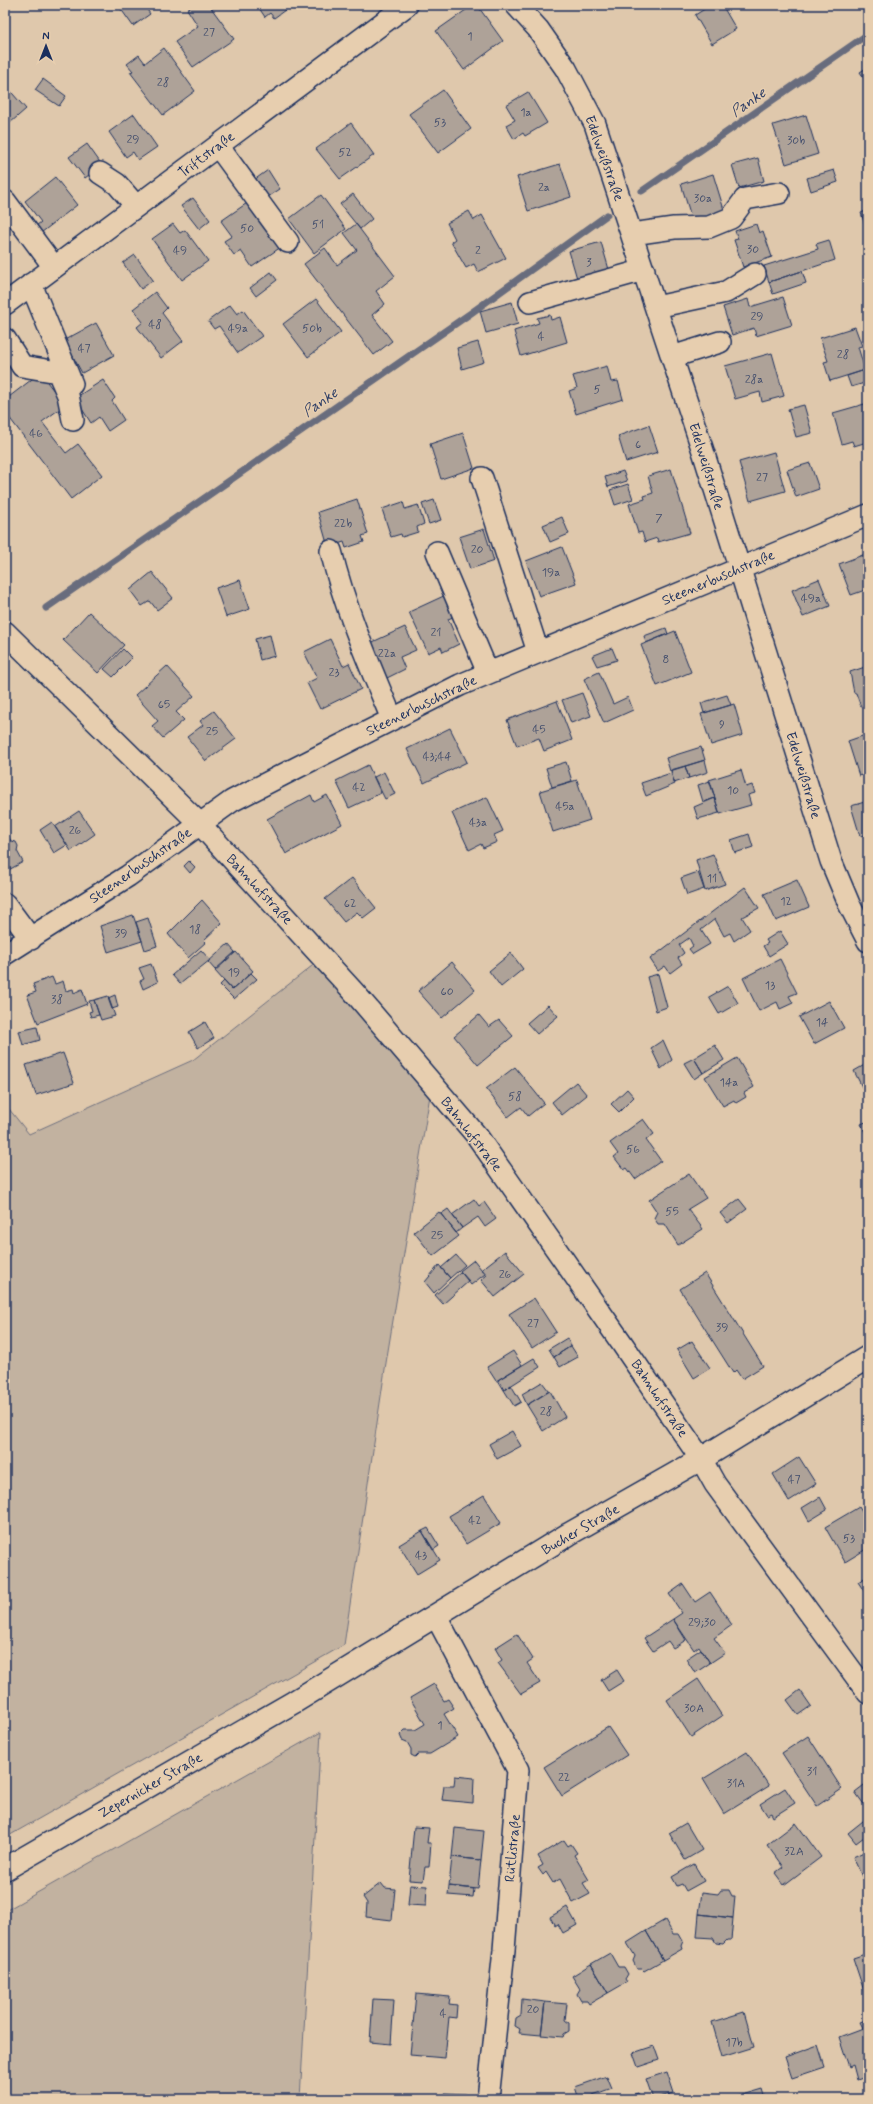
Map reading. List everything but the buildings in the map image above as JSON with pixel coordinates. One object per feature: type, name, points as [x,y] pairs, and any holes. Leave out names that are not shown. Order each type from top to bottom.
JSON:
[{"type":"main road","name":"Bucher Straße","points":[[294,1702],[569,1534],[701,1459],[868,1357]]},
{"type":"main road","name":"Zepernicker Straße","points":[[5,1869],[294,1702]]},
{"type":"street","name":"Triftstraße","points":[[5,304],[407,5]]},
{"type":"street","name":"Edelweißstraße","points":[[516,5],[538,28],[566,69],[595,124],[644,270],[738,568],[790,725],[831,861],[849,904],[868,941]]},
{"type":"street","points":[[218,146],[288,242]]},
{"type":"street","points":[[100,173],[118,184],[136,206]]},
{"type":"street","points":[[632,234],[674,228],[709,227],[731,218],[745,200],[779,193]]},
{"type":"street","points":[[5,201],[54,267]]},
{"type":"street","points":[[530,302],[644,270]]},
{"type":"street","points":[[656,307],[726,292],[755,274]]},
{"type":"street","points":[[31,284],[72,386]]},
{"type":"street","points":[[5,339],[22,366],[58,372],[68,395],[73,420]]},
{"type":"street","points":[[672,357],[720,342]]},
{"type":"street","points":[[482,478],[538,652]]},
{"type":"street","name":"Steenerbuschstraße","points":[[5,954],[128,876],[232,800],[460,685],[868,515]]},
{"type":"street","points":[[331,551],[338,582],[355,629],[392,719]]},
{"type":"street","points":[[437,552],[488,673]]},
{"type":"street","name":"Bahnhofstraße","points":[[5,632],[199,823],[354,992],[477,1136],[622,1342],[736,1513],[868,1693]]},
{"type":"street","points":[[5,904],[30,939]]},
{"type":"street","name":"Rütlistraße","points":[[436,1616],[518,1770],[504,1956],[488,2099]]},
{"type":"shaded area","points":[[317,962],[432,1083],[385,1369],[344,1645],[5,1838],[5,1104],[29,1134],[193,1060]]},
{"type":"shaded area","points":[[321,1732],[300,2099],[5,2099],[5,1911]]},
{"type":"waterway","name":"Panke","points":[[642,191],[868,34]]},
{"type":"waterway","name":"Panke","points":[[46,608],[471,313],[607,215]]}]
